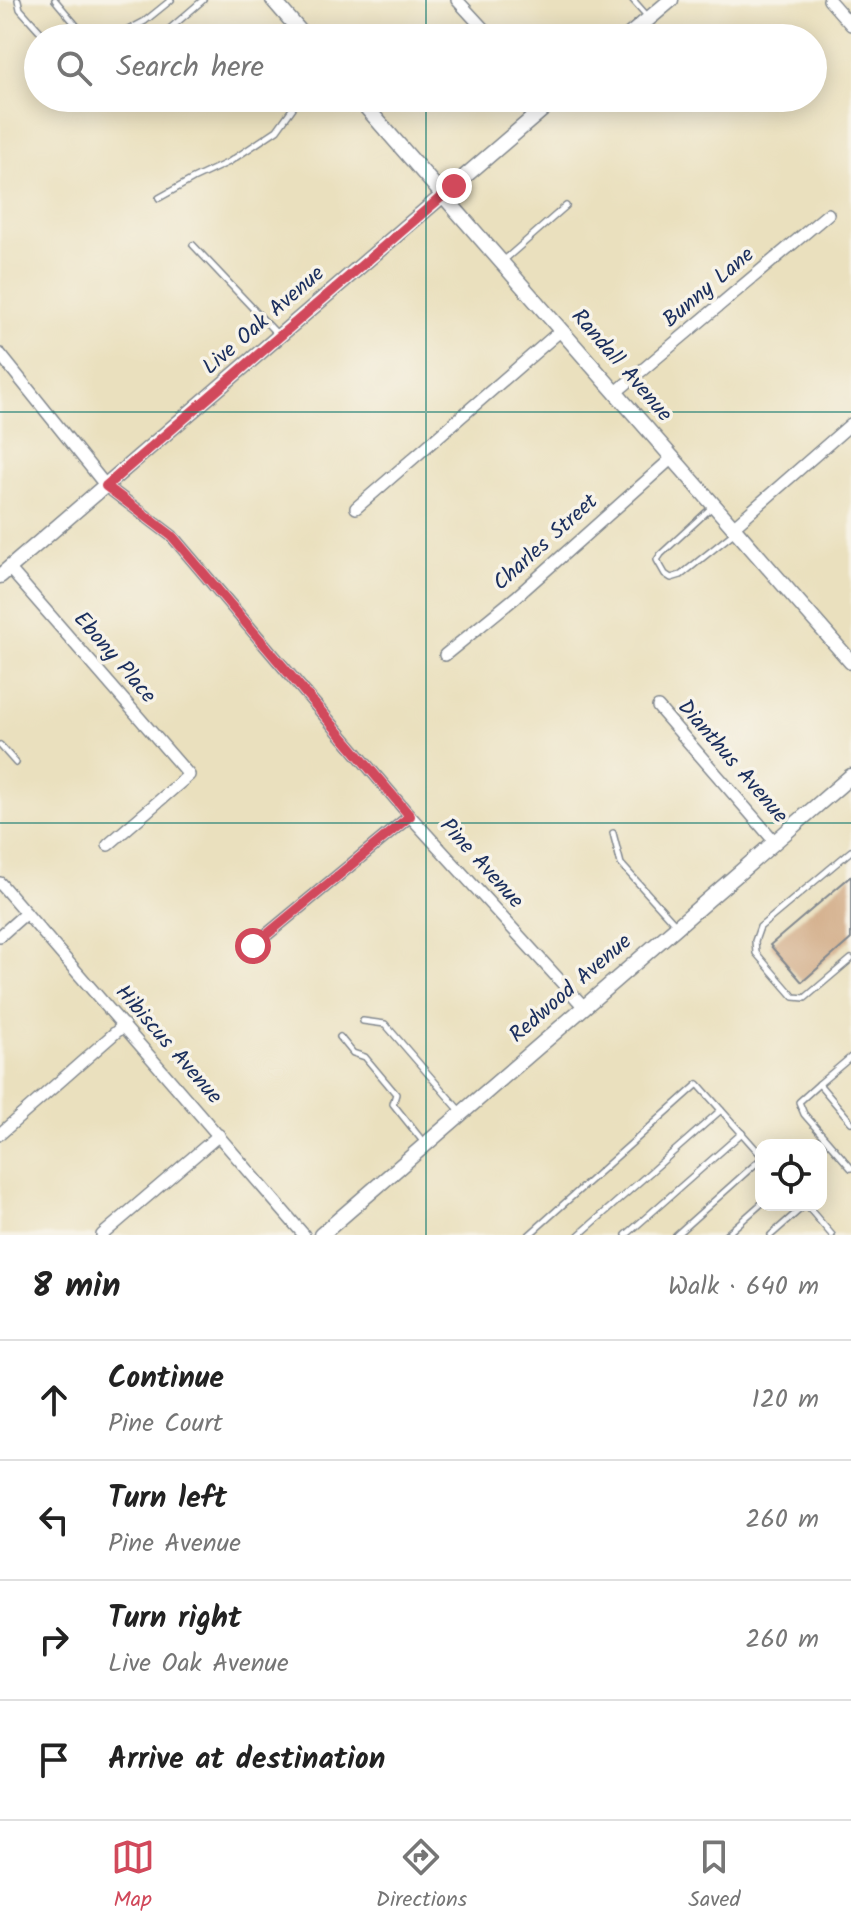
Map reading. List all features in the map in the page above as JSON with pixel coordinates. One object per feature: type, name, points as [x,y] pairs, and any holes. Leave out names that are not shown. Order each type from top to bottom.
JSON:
[{"type":"street","points":[[273,0],[294,24]]},
{"type":"street","points":[[457,0],[479,24]]},
{"type":"street","points":[[642,24],[671,0]]},
{"type":"street","points":[[829,0],[851,25]]},
{"type":"street","name":"Randall Avenue","points":[[370,112],[851,662]]},
{"type":"street","name":"Live Oak Avenue","points":[[5,572],[536,112]]},
{"type":"street","name":"Bunny Lane","points":[[615,393],[828,214]]},
{"type":"street","points":[[356,508],[560,331]]},
{"type":"street","name":"Pine Avenue","points":[[1,356],[106,486],[172,536],[410,816],[584,1007]]},
{"type":"street","points":[[734,530],[851,424]]},
{"type":"street","name":"Charles Street","points":[[445,655],[516,597],[672,458]]},
{"type":"street","name":"Ebony Place","points":[[5,572],[189,775],[108,845]]},
{"type":"street","name":"Dianthus Avenue","points":[[658,707],[775,842]]},
{"type":"street","name":"Redwood Avenue","points":[[321,1235],[851,776]]},
{"type":"street","points":[[253,946],[410,816]]},
{"type":"street","name":"Hibiscus Avenue","points":[[0,883],[304,1235]]},
{"type":"street","points":[[0,936],[26,913]]},
{"type":"street","points":[[0,1134],[124,1025]]},
{"type":"street","points":[[102,1235],[219,1135]]},
{"type":"lane","points":[[18,0],[20,9],[33,24]]},
{"type":"lane","points":[[55,0],[75,24]]},
{"type":"lane","points":[[139,24],[171,0]]},
{"type":"lane","points":[[175,24],[203,0]]},
{"type":"lane","points":[[633,0],[649,18]]},
{"type":"lane","points":[[159,198],[229,162],[277,130],[290,112]]},
{"type":"lane","points":[[501,263],[566,206]]},
{"type":"lane","points":[[193,245],[279,337]]},
{"type":"lane","points":[[713,506],[661,554],[657,560],[665,574],[671,578],[681,575],[734,530]]},
{"type":"lane","points":[[0,745],[16,763]]},
{"type":"lane","points":[[613,833],[621,864],[678,926]]},
{"type":"lane","points":[[851,851],[760,927],[755,941],[756,953],[794,997],[805,998],[851,959]]},
{"type":"lane","points":[[363,1021],[385,1024],[462,1113]]},
{"type":"lane","points":[[340,1037],[353,1053],[365,1057],[396,1094],[393,1104],[425,1145]]},
{"type":"lane","points":[[851,1057],[799,1102],[804,1114],[851,1168]]},
{"type":"lane","points":[[529,1235],[698,1084],[755,1149]]},
{"type":"lane","points":[[819,1084],[851,1122]]},
{"type":"lane","points":[[579,1235],[721,1110]]},
{"type":"lane","points":[[626,1235],[742,1133]]},
{"type":"lane","points":[[676,1235],[755,1163]]},
{"type":"lane","points":[[726,1235],[755,1209]]},
{"type":"lane","points":[[771,1235],[798,1211]]},
{"type":"lane","points":[[811,1211],[832,1235]]},
{"type":"lane","points":[[819,1235],[827,1228]]},
{"type":"building","points":[[851,876],[851,939],[802,982],[770,945]]},
{"type":"route","points":[[253,946],[410,816],[172,536],[106,486],[454,186]]}]
